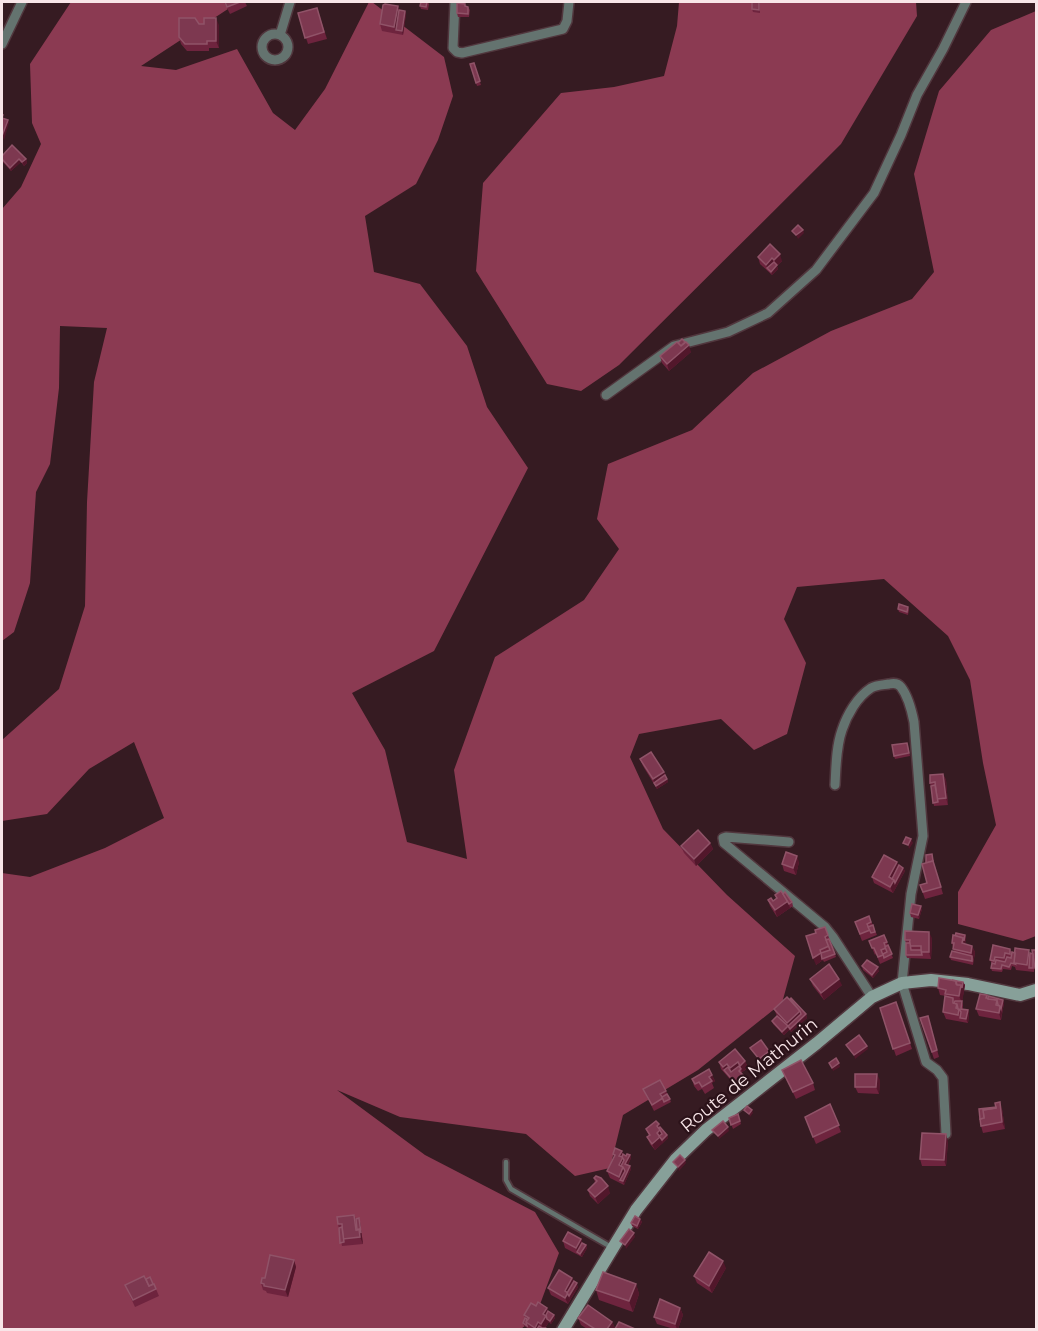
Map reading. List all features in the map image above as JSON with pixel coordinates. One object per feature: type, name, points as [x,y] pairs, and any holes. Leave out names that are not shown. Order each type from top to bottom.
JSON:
[{"type":"street","points":[[2,44],[22,2]]},
{"type":"street","points":[[280,35],[290,2]]},
{"type":"street","points":[[454,2],[453,48],[462,53],[563,29],[567,21],[569,2]]},
{"type":"street","points":[[606,395],[674,346],[728,332],[768,313],[816,270],[874,193],[917,96],[966,2]]},
{"type":"street","points":[[835,785],[839,740],[842,728],[853,707],[872,687],[897,684],[901,687],[908,702],[914,722],[924,826],[911,894],[902,983],[926,1062],[943,1078],[946,1134]]},
{"type":"street","points":[[789,842],[726,837],[722,840],[825,927],[872,997]]},
{"type":"street","name":"Route de Mathurin","points":[[563,1329],[636,1210],[676,1159],[706,1130],[872,997],[902,983],[931,980],[1020,995],[1036,990]]},
{"type":"street","points":[[1020,995],[1036,998]]},
{"type":"lane","points":[[506,1162],[506,1180],[511,1189],[613,1247]]},
{"type":"shaded area","points":[[71,2],[238,2],[141,66],[176,70],[237,49],[273,113],[295,130],[325,89],[369,2],[444,57],[453,96],[438,140],[416,184],[365,216],[374,272],[420,284],[467,346],[487,407],[528,468],[434,651],[352,693],[385,750],[407,842],[467,859],[454,770],[495,657],[584,600],[619,549],[597,519],[608,464],[692,430],[753,373],[831,331],[912,299],[934,272],[914,174],[939,91],[991,30],[1036,11],[1036,936],[1023,941],[958,924],[958,892],[996,825],[983,763],[970,680],[948,636],[884,579],[797,587],[784,619],[806,663],[787,734],[754,750],[721,719],[639,734],[630,757],[663,829],[727,895],[795,956],[782,1003],[698,1070],[623,1115],[610,1168],[575,1176],[526,1134],[400,1117],[337,1090],[425,1155],[535,1212],[559,1253],[535,1318],[521,1329],[2,1329],[2,873],[30,877],[105,848],[164,818],[134,742],[89,769],[47,814],[2,821],[2,740],[59,689],[85,606],[87,502],[94,382],[107,328],[60,326],[59,388],[50,464],[36,492],[30,583],[14,632],[2,641],[2,209],[21,187],[41,144],[32,123],[30,64]]},
{"type":"shaded area","points":[[679,2],[916,2],[917,16],[841,144],[619,365],[581,391],[547,384],[476,271],[483,183],[561,93],[614,87],[664,76],[677,26]]},
{"type":"building","points":[[225,2],[240,2],[227,7]]},
{"type":"building","points":[[421,2],[427,2],[426,7],[420,6]]},
{"type":"building","points":[[752,2],[759,2],[759,10],[752,9]]},
{"type":"building","points":[[457,3],[468,7],[468,14],[457,13]]},
{"type":"building","points":[[385,4],[398,6],[394,27],[380,24]]},
{"type":"building","points":[[317,8],[324,32],[305,38],[298,13]]},
{"type":"building","points":[[399,10],[405,11],[402,31],[396,30]]},
{"type":"building","points":[[179,18],[195,18],[199,24],[204,24],[204,18],[216,18],[216,41],[207,41],[207,44],[185,44],[179,37]]},
{"type":"building","points":[[474,63],[480,81],[476,83],[470,64]]},
{"type":"building","points":[[2,118],[8,120],[2,136]]},
{"type":"building","points":[[12,145],[26,159],[22,162],[19,159],[10,168],[2,156]]},
{"type":"building","points":[[798,225],[803,230],[796,235],[792,231]]},
{"type":"building","points":[[770,244],[780,254],[766,265],[758,257]]},
{"type":"building","points":[[774,262],[777,265],[771,272],[767,268]]},
{"type":"building","points":[[682,339],[685,342],[681,346],[678,343]]},
{"type":"building","points":[[677,342],[681,346],[686,342],[689,345],[667,364],[660,356]]},
{"type":"building","points":[[899,604],[908,607],[907,612],[898,609]]},
{"type":"building","points":[[907,743],[909,753],[894,756],[892,745]]},
{"type":"building","points":[[651,752],[664,772],[653,779],[640,759]]},
{"type":"building","points":[[943,774],[946,798],[937,799],[935,782],[930,783],[930,775]]},
{"type":"building","points":[[665,775],[667,779],[656,786],[654,783]]},
{"type":"building","points":[[935,785],[938,802],[933,803],[931,786]]},
{"type":"building","points":[[698,830],[710,843],[694,859],[681,846]]},
{"type":"building","points":[[906,837],[911,839],[908,845],[903,843]]},
{"type":"building","points":[[786,852],[797,856],[793,868],[782,864]]},
{"type":"building","points":[[932,854],[933,861],[926,863],[926,855]]},
{"type":"building","points":[[884,855],[897,862],[889,877],[894,880],[890,887],[872,877]]},
{"type":"building","points":[[933,861],[941,887],[923,892],[920,885],[927,883],[922,864]]},
{"type":"building","points":[[899,865],[903,868],[895,883],[892,879]]},
{"type":"building","points":[[781,891],[788,901],[775,910],[768,900],[771,898],[773,901],[777,898],[775,895]]},
{"type":"building","points":[[785,892],[792,902],[789,904],[783,894]]},
{"type":"building","points":[[912,904],[921,906],[918,915],[910,913]]},
{"type":"building","points":[[869,916],[871,922],[867,924],[870,930],[860,934],[855,922]]},
{"type":"building","points":[[873,925],[875,932],[871,933],[868,927]]},
{"type":"building","points":[[825,927],[828,935],[825,937],[829,946],[820,950],[821,953],[813,958],[806,936]]},
{"type":"building","points":[[905,931],[929,932],[929,952],[921,952],[921,946],[909,946],[910,940],[905,940]]},
{"type":"building","points":[[956,933],[965,935],[964,941],[963,938],[955,936]]},
{"type":"building","points":[[884,935],[887,942],[884,943],[886,948],[881,950],[883,955],[878,957],[869,941]]},
{"type":"building","points":[[953,935],[963,938],[962,943],[972,946],[971,953],[953,949]]},
{"type":"building","points":[[829,939],[835,954],[822,959],[821,953],[830,950],[826,940]]},
{"type":"building","points":[[906,943],[910,943],[911,950],[921,950],[922,955],[906,955]]},
{"type":"building","points":[[888,945],[892,954],[884,958],[883,954],[887,952],[885,947]]},
{"type":"building","points":[[993,945],[1010,949],[1010,954],[1005,953],[1004,958],[995,957],[994,961],[990,960]]},
{"type":"building","points":[[1015,948],[1029,950],[1027,965],[1014,963]]},
{"type":"building","points":[[1032,950],[1036,950],[1036,968],[1035,968]]},
{"type":"building","points":[[952,951],[972,956],[972,961],[950,957]]},
{"type":"building","points":[[1012,952],[1015,953],[1015,964],[1011,963],[1009,967],[1002,965],[1001,969],[991,968],[992,963],[995,964],[996,960],[1005,962],[1007,957],[1011,958]]},
{"type":"building","points":[[1030,953],[1033,954],[1033,968],[1029,968]]},
{"type":"building","points":[[867,960],[878,967],[872,975],[862,966]]},
{"type":"building","points":[[829,964],[839,979],[821,993],[810,979]]},
{"type":"building","points":[[939,978],[956,981],[956,984],[961,985],[959,996],[945,994],[946,990],[938,988]]},
{"type":"building","points":[[952,980],[963,982],[962,988],[961,985],[957,985],[956,981]]},
{"type":"building","points":[[980,994],[997,1000],[996,1005],[1000,1006],[999,1013],[976,1009]]},
{"type":"building","points":[[945,996],[953,998],[953,1003],[957,1004],[956,1008],[959,1009],[958,1015],[943,1012]]},
{"type":"building","points":[[988,996],[1003,1000],[1001,1009],[997,1000],[988,999]]},
{"type":"building","points":[[787,997],[800,1011],[787,1023],[774,1009]]},
{"type":"building","points":[[791,998],[806,1014],[790,1029],[788,1026],[801,1014]]},
{"type":"building","points":[[962,1001],[961,1009],[968,1010],[966,1019],[960,1018],[961,1012],[954,1003]]},
{"type":"building","points":[[896,1002],[910,1043],[893,1049],[880,1008]]},
{"type":"building","points":[[777,1016],[788,1026],[782,1032],[772,1021]]},
{"type":"building","points":[[928,1016],[937,1050],[932,1052],[920,1018]]},
{"type":"building","points":[[859,1035],[867,1046],[854,1055],[846,1045]]},
{"type":"building","points":[[761,1040],[769,1051],[759,1059],[750,1048]]},
{"type":"building","points":[[735,1049],[745,1061],[740,1066],[738,1062],[730,1068],[727,1064],[723,1067],[719,1062]]},
{"type":"building","points":[[836,1058],[839,1063],[832,1068],[829,1063]]},
{"type":"building","points":[[801,1060],[813,1083],[793,1092],[782,1070]]},
{"type":"building","points":[[739,1066],[741,1069],[739,1071],[743,1075],[735,1083],[724,1070],[728,1067],[731,1072]]},
{"type":"building","points":[[709,1069],[712,1075],[709,1077],[712,1081],[702,1087],[699,1082],[695,1084],[692,1079]]},
{"type":"building","points":[[855,1074],[877,1074],[876,1087],[855,1087]]},
{"type":"building","points":[[660,1080],[666,1091],[660,1094],[663,1098],[652,1105],[643,1089]]},
{"type":"building","points":[[667,1094],[670,1099],[664,1102],[662,1097]]},
{"type":"building","points":[[1000,1102],[1002,1122],[981,1126],[980,1119],[984,1118],[983,1110],[996,1108],[995,1103]]},
{"type":"building","points":[[830,1104],[839,1125],[813,1137],[805,1117]]},
{"type":"building","points":[[747,1106],[752,1110],[749,1114],[744,1110]]},
{"type":"building","points":[[996,1107],[983,1110],[984,1118],[980,1119],[979,1109]]},
{"type":"building","points":[[738,1114],[740,1121],[731,1125],[729,1118]]},
{"type":"building","points":[[656,1121],[659,1124],[657,1126],[660,1130],[657,1133],[660,1137],[652,1144],[647,1137],[650,1135],[646,1129]]},
{"type":"building","points":[[723,1121],[728,1127],[718,1136],[712,1130]]},
{"type":"building","points":[[660,1127],[667,1135],[662,1140],[659,1136],[662,1134]]},
{"type":"building","points":[[922,1133],[946,1134],[944,1160],[920,1159]]},
{"type":"building","points":[[615,1148],[622,1151],[619,1156],[623,1157],[619,1165],[623,1167],[619,1177],[607,1171],[615,1155],[613,1154]]},
{"type":"building","points":[[623,1154],[630,1155],[625,1164],[630,1166],[623,1181],[620,1180],[625,1171],[621,1166],[624,1160]]},
{"type":"building","points":[[680,1155],[685,1160],[678,1167],[673,1162]]},
{"type":"building","points":[[596,1176],[608,1186],[595,1197],[588,1190],[597,1181],[594,1178]]},
{"type":"building","points":[[354,1215],[356,1230],[359,1229],[360,1237],[343,1239],[342,1224],[338,1224],[337,1217]]},
{"type":"building","points":[[635,1216],[640,1219],[637,1226],[631,1223]]},
{"type":"building","points":[[359,1218],[361,1233],[359,1229],[357,1230],[356,1219]]},
{"type":"building","points":[[342,1227],[344,1242],[340,1243],[339,1228]]},
{"type":"building","points":[[629,1229],[634,1233],[625,1245],[620,1241]]},
{"type":"building","points":[[568,1232],[581,1239],[576,1248],[563,1241]]},
{"type":"building","points":[[582,1243],[586,1245],[580,1254],[577,1252]]},
{"type":"building","points":[[709,1252],[723,1261],[709,1286],[694,1276]]},
{"type":"building","points":[[270,1255],[294,1260],[285,1290],[264,1286],[261,1283],[262,1278],[265,1278]]},
{"type":"building","points":[[559,1270],[572,1278],[565,1291],[568,1293],[565,1298],[548,1288]]},
{"type":"building","points":[[603,1272],[636,1284],[629,1301],[596,1290]]},
{"type":"building","points":[[144,1276],[149,1286],[154,1284],[156,1289],[133,1300],[125,1285]]},
{"type":"building","points":[[150,1277],[153,1284],[149,1286],[146,1279]]},
{"type":"building","points":[[574,1281],[577,1283],[569,1296],[567,1293]]},
{"type":"building","points":[[660,1299],[680,1308],[675,1324],[654,1317]]},
{"type":"building","points":[[538,1302],[547,1308],[543,1314],[546,1316],[541,1324],[538,1322],[535,1328],[526,1322],[529,1318],[524,1315],[531,1303],[536,1306]]},
{"type":"building","points":[[588,1305],[612,1322],[607,1329],[595,1329],[578,1318]]},
{"type":"building","points":[[548,1311],[554,1315],[550,1321],[546,1315]]},
{"type":"building","points":[[619,1322],[635,1329],[615,1329]]}]
